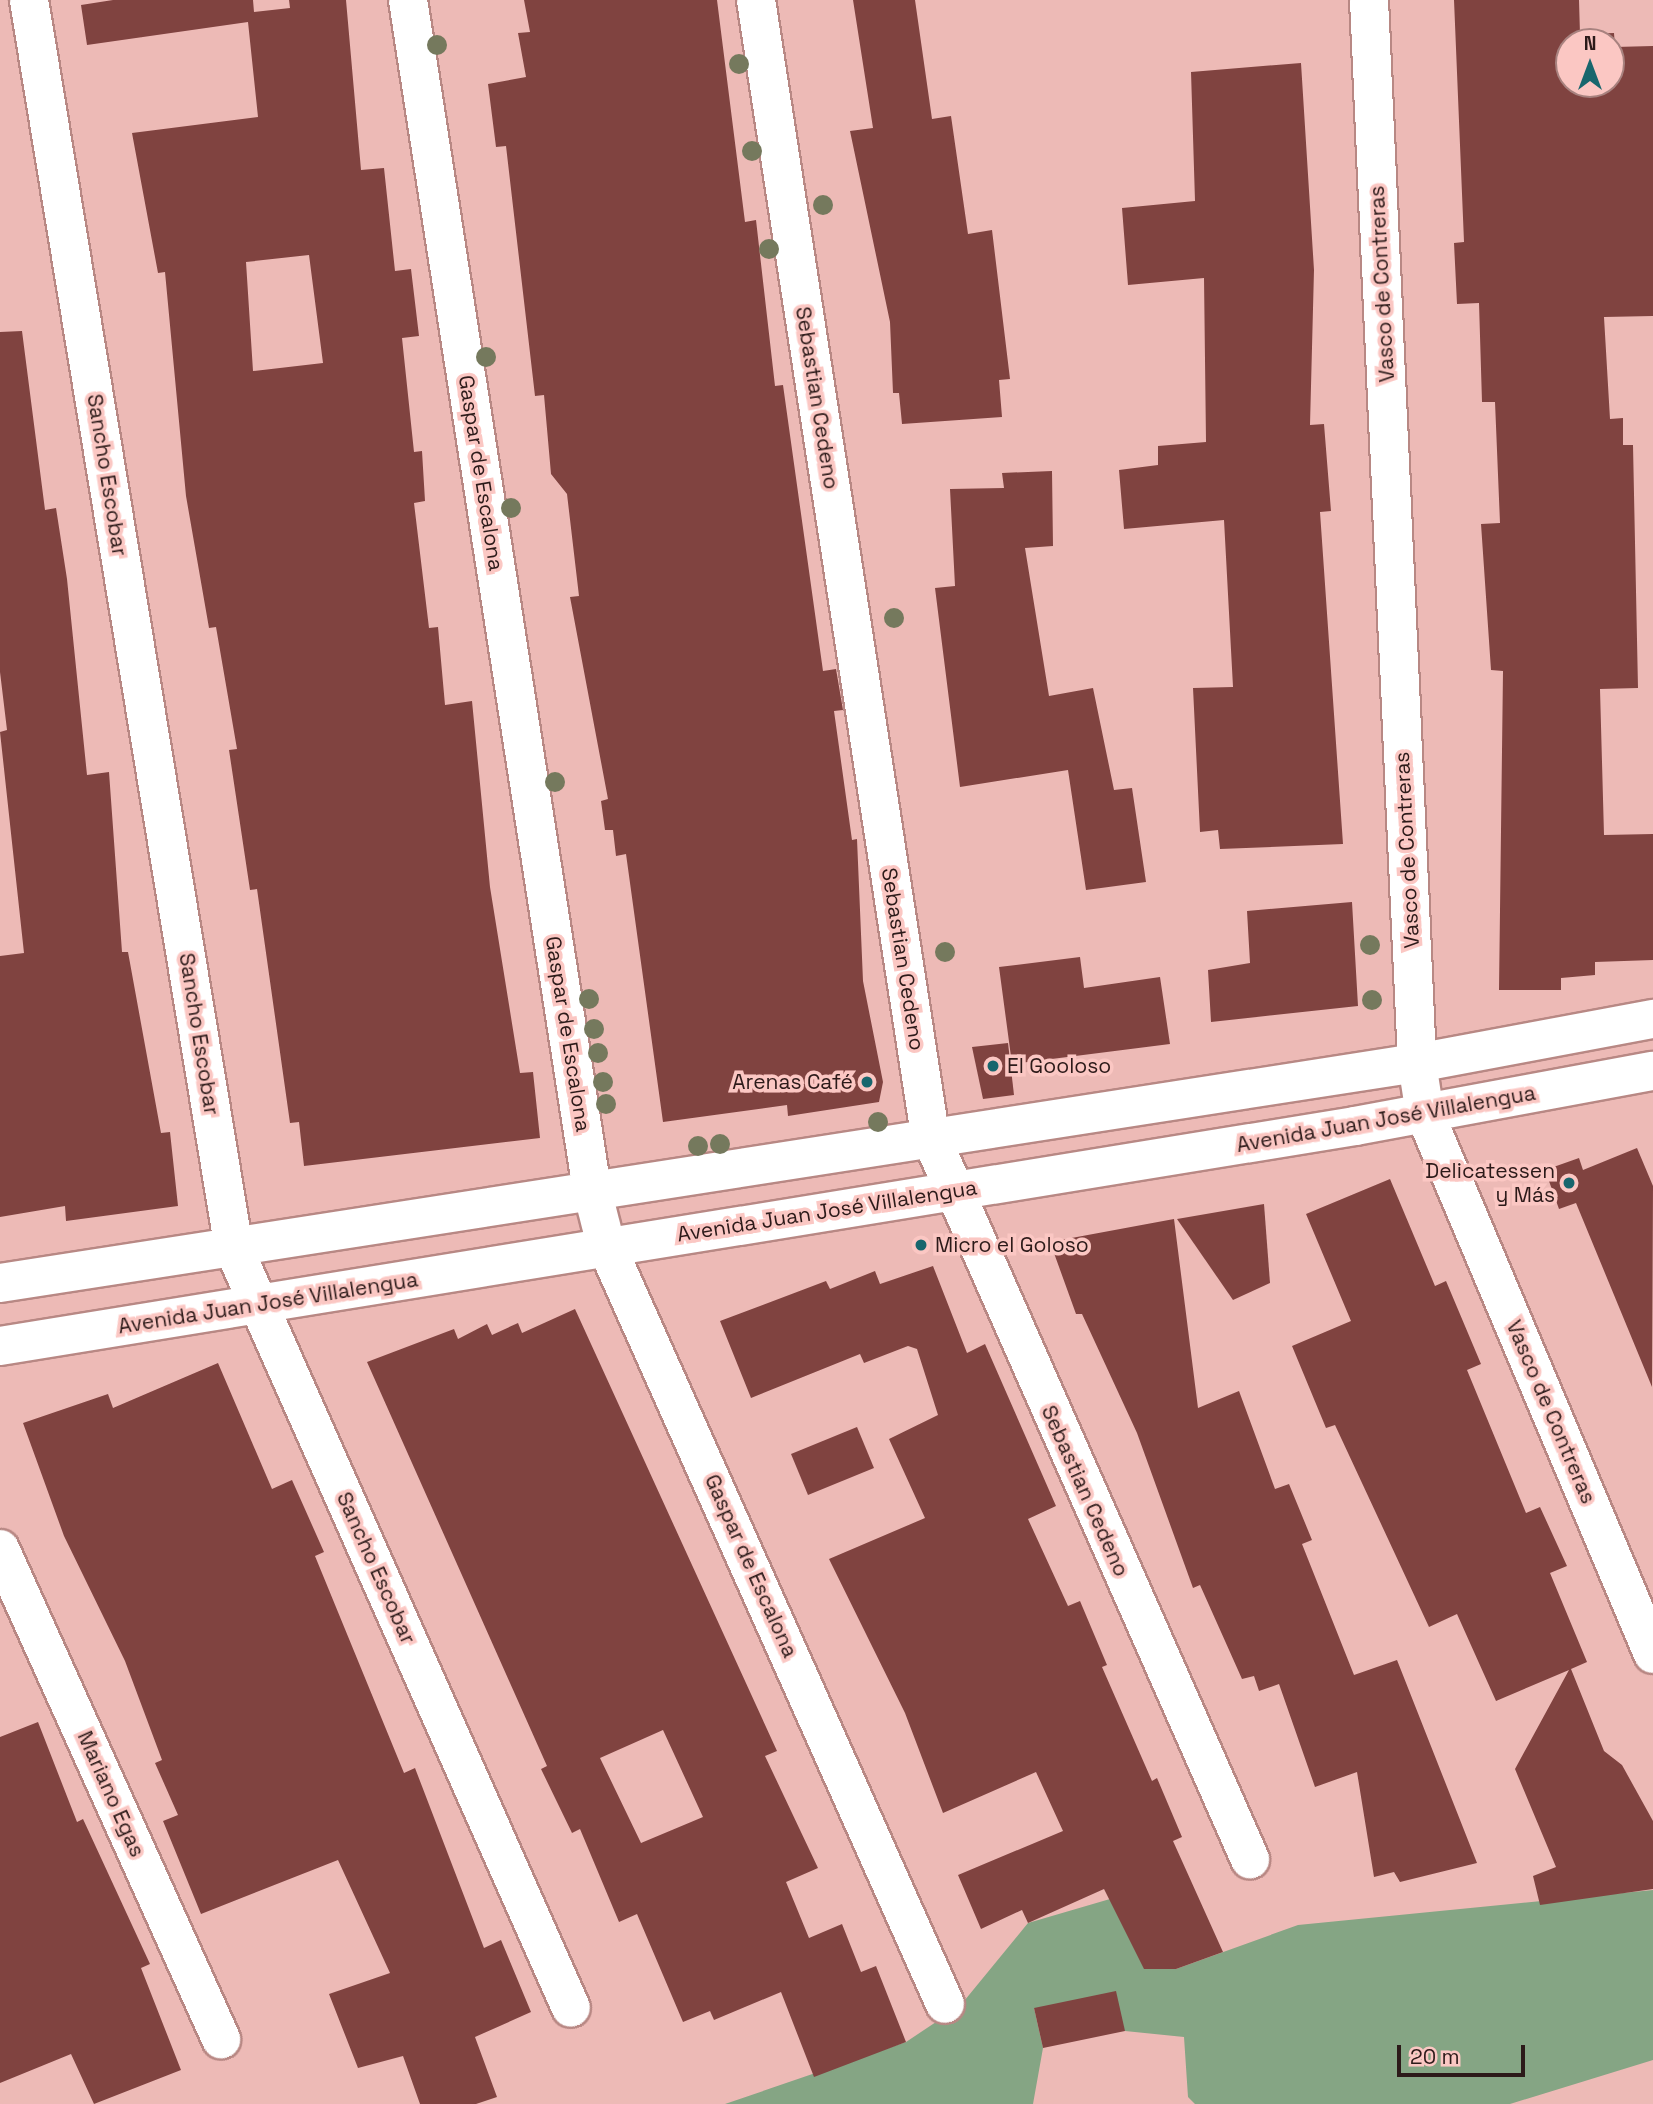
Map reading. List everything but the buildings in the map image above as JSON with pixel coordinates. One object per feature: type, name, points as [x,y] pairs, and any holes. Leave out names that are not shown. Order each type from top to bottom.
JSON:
[{"type":"street","name":"Sancho Escobar","points":[[29,0],[234,1249],[571,2008]]},
{"type":"street","name":"Gaspar de Escalona","points":[[408,0],[592,1190],[606,1245],[945,2004]]},
{"type":"street","name":"Sebastian Cedeno","points":[[755,0],[930,1135],[951,1193],[1250,1859]]},
{"type":"street","name":"Vasco de Contreras","points":[[1369,0],[1417,1063],[1425,1114],[1653,1654]]},
{"type":"street","points":[[0,1283],[234,1249],[930,1135],[1417,1063],[1653,1019]]},
{"type":"street","name":"Avenida Juan José Villalengua","points":[[0,1346],[260,1307],[606,1245],[951,1193],[1425,1114],[1653,1071]]},
{"type":"street","name":"Mariano Egas","points":[[0,1549],[221,2039]]},
{"type":"green space","points":[[1653,1890],[1653,2060],[1510,2104],[1195,2104],[1188,2097],[1184,2037],[1125,2031],[1034,2008],[1043,2048],[1033,2104],[725,2104],[906,2042],[960,2006],[1028,1923],[1110,1899],[1176,1969],[1298,1925]]},
{"type":"place","name":"El Gooloso","points":[[993,1066]]},
{"type":"place","name":"Arenas Café","points":[[867,1082]]},
{"type":"place","name":"Delicatessen y Más","points":[[1569,1183]]},
{"type":"place","name":"Micro el Goloso","points":[[921,1245]]}]
